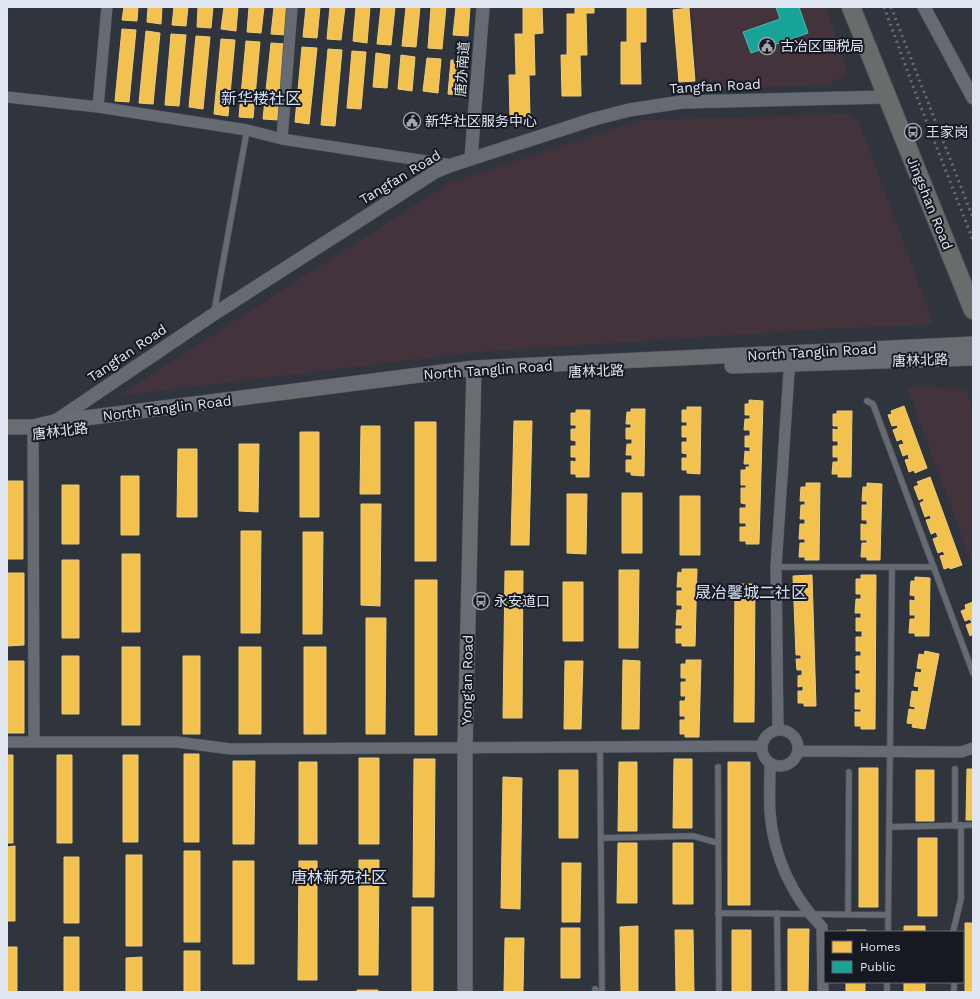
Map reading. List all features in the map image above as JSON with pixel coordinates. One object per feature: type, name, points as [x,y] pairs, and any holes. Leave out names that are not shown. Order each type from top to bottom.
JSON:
[{"type":"highway","name":"Jingshan Road","points":[[851,7],[973,310]]},
{"type":"main road","name":"North Tanglin Road","points":[[7,427],[34,431],[54,422],[474,372],[790,358],[973,344]]},
{"type":"main road","name":"唐林北路","points":[[790,358],[973,358]]},
{"type":"main road","name":"唐林北路","points":[[7,437],[34,431],[474,372]]},
{"type":"main road","name":"Yong'an Road","points":[[465,992],[465,748],[474,372]]},
{"type":"street","points":[[98,107],[107,7]]},
{"type":"street","points":[[282,139],[292,7]]},
{"type":"street","name":"唐办南道","points":[[471,158],[483,7]]},
{"type":"street","points":[[924,7],[973,98]]},
{"type":"street","points":[[7,97],[98,107],[247,130],[282,139],[452,165]]},
{"type":"street","name":"Tangfan Road","points":[[54,422],[214,314],[435,172],[452,165],[608,115],[629,110],[682,102],[887,97]]},
{"type":"street","points":[[778,730],[776,567],[790,358]]},
{"type":"street","points":[[34,431],[34,742]]},
{"type":"street","points":[[778,730],[789,732],[793,735],[798,745],[798,751],[792,761],[787,764],[776,765],[770,763],[764,756],[762,746],[766,737],[778,730]]},
{"type":"street","points":[[7,742],[177,742],[231,749],[762,746]]},
{"type":"street","points":[[798,751],[961,752],[973,748]]},
{"type":"street","points":[[770,763],[770,813],[779,857],[801,904],[822,927],[823,992]]},
{"type":"lane","points":[[214,314],[247,130]]},
{"type":"lane","points":[[867,401],[873,404],[973,673]]},
{"type":"lane","points":[[776,567],[934,567]]},
{"type":"lane","points":[[888,931],[892,567]]},
{"type":"lane","points":[[600,747],[602,992]]},
{"type":"lane","points":[[718,767],[719,992]]},
{"type":"lane","points":[[954,768],[955,826]]},
{"type":"lane","points":[[848,915],[849,772]]},
{"type":"lane","points":[[889,827],[973,825]]},
{"type":"lane","points":[[953,931],[961,899],[961,826]]},
{"type":"lane","points":[[601,838],[693,836],[718,843]]},
{"type":"lane","points":[[718,913],[888,915]]},
{"type":"lane","points":[[777,913],[778,992]]},
{"type":"shaded area","name":"古冶区国税局","points":[[689,7],[826,7],[849,73],[829,85],[697,89],[693,18]]},
{"type":"shaded area","points":[[849,114],[858,119],[933,321],[925,325],[827,329],[477,352],[118,396],[449,183],[640,120]]},
{"type":"shaded area","points":[[906,386],[966,389],[973,409],[973,566]]},
{"type":"building: Homes","points":[[124,7],[138,7],[137,21],[122,20]]},
{"type":"building: Homes","points":[[148,7],[162,7],[161,24],[147,22]]},
{"type":"building: Homes","points":[[174,7],[188,7],[186,26],[172,25]]},
{"type":"building: Homes","points":[[198,7],[213,7],[211,28],[197,27]]},
{"type":"building: Homes","points":[[224,7],[238,7],[236,31],[221,29]]},
{"type":"building: Homes","points":[[249,7],[264,7],[261,33],[247,32]]},
{"type":"building: Homes","points":[[274,7],[288,7],[285,35],[271,34]]},
{"type":"building: Homes","points":[[306,7],[320,7],[317,38],[303,37]]},
{"type":"building: Homes","points":[[330,7],[345,7],[341,40],[327,39]]},
{"type":"building: Homes","points":[[356,7],[370,7],[367,43],[353,41]]},
{"type":"building: Homes","points":[[381,7],[395,7],[391,45],[377,44]]},
{"type":"building: Homes","points":[[406,7],[420,7],[416,47],[402,46]]},
{"type":"building: Homes","points":[[431,7],[446,7],[442,49],[428,48]]},
{"type":"building: Homes","points":[[456,7],[470,7],[468,36],[453,35]]},
{"type":"building: Homes","points":[[523,7],[542,7],[543,33],[534,34],[535,75],[529,75],[530,116],[510,117],[509,75],[516,75],[515,34],[523,34]]},
{"type":"building: Homes","points":[[575,7],[594,7],[594,13],[586,13],[587,55],[580,55],[581,96],[562,96],[561,55],[567,55],[567,14],[575,14]]},
{"type":"building: Homes","points":[[627,7],[646,7],[646,42],[640,42],[641,84],[621,84],[621,42],[627,42]]},
{"type":"building: Homes","points":[[689,8],[695,81],[679,82],[673,10]]},
{"type":"building: Homes","points":[[122,29],[136,30],[129,102],[115,101]]},
{"type":"building: Homes","points":[[146,31],[160,33],[153,104],[139,103]]},
{"type":"building: Homes","points":[[171,34],[186,35],[179,106],[165,105]]},
{"type":"building: Homes","points":[[196,36],[210,37],[203,109],[189,107]]},
{"type":"building: Homes","points":[[221,39],[235,40],[228,116],[214,114]]},
{"type":"building: Homes","points":[[246,41],[260,42],[253,118],[239,117]]},
{"type":"building: Homes","points":[[271,43],[285,44],[278,120],[263,119]]},
{"type":"building: Homes","points":[[302,47],[317,48],[309,124],[295,122]]},
{"type":"building: Homes","points":[[328,49],[342,50],[335,126],[321,125]]},
{"type":"building: Homes","points":[[352,51],[366,52],[361,109],[347,108]]},
{"type":"building: Homes","points":[[376,53],[390,55],[387,88],[373,87]]},
{"type":"building: Homes","points":[[401,55],[415,57],[412,91],[398,89]]},
{"type":"building: Homes","points":[[427,58],[441,59],[438,93],[423,91]]},
{"type":"building: Homes","points":[[451,60],[465,61],[462,95],[448,94]]},
{"type":"building: Homes","points":[[749,400],[763,401],[759,544],[746,544],[746,541],[740,541],[740,527],[746,527],[746,523],[740,523],[740,508],[746,508],[746,504],[741,503],[741,488],[746,488],[746,485],[741,485],[741,470],[746,470],[746,467],[749,467],[750,464],[744,464],[745,451],[750,452],[750,447],[745,447],[745,436],[750,436],[750,430],[744,430],[745,419],[750,419],[750,415],[745,415],[745,404],[749,404]]},
{"type":"building: Homes","points":[[904,406],[927,468],[915,473],[914,470],[909,472],[905,460],[909,459],[908,454],[903,456],[899,445],[904,444],[902,439],[897,441],[893,430],[898,428],[897,425],[892,426],[888,415],[892,414],[891,411]]},
{"type":"building: Homes","points":[[687,407],[701,407],[700,474],[687,473],[687,470],[682,470],[682,458],[687,458],[687,454],[682,453],[682,442],[687,442],[687,437],[682,437],[682,426],[687,426],[687,422],[682,422],[682,410],[687,410]]},
{"type":"building: Homes","points":[[631,409],[645,409],[644,476],[631,475],[631,472],[626,472],[626,460],[632,460],[632,455],[626,455],[627,444],[632,444],[632,439],[626,439],[626,428],[631,428],[631,424],[626,424],[627,412],[631,412]]},
{"type":"building: Homes","points":[[576,410],[590,410],[589,477],[576,477],[576,474],[571,474],[571,461],[576,462],[576,457],[571,457],[571,446],[576,446],[576,441],[571,440],[571,429],[576,429],[576,425],[571,425],[571,413],[576,413]]},
{"type":"building: Homes","points":[[837,411],[852,411],[851,477],[838,477],[838,474],[832,474],[833,462],[838,462],[838,457],[833,457],[833,446],[838,446],[838,441],[833,441],[833,429],[838,430],[838,426],[833,426],[833,414],[837,414]]},
{"type":"building: Homes","points":[[514,421],[532,421],[529,545],[511,545]]},
{"type":"building: Homes","points":[[415,422],[436,422],[436,561],[415,561]]},
{"type":"building: Homes","points":[[361,426],[380,426],[380,494],[360,494]]},
{"type":"building: Homes","points":[[300,432],[319,432],[319,517],[300,517]]},
{"type":"building: Homes","points":[[239,444],[259,444],[258,512],[239,511]]},
{"type":"building: Homes","points":[[178,449],[197,449],[197,517],[177,517]]},
{"type":"building: Homes","points":[[121,476],[139,476],[139,535],[121,535]]},
{"type":"building: Homes","points":[[930,477],[962,565],[950,569],[950,567],[944,569],[940,556],[945,555],[943,551],[938,553],[933,539],[938,537],[936,532],[931,534],[926,520],[931,519],[930,515],[925,517],[920,503],[924,501],[923,498],[919,500],[914,487],[919,485],[917,482]]},
{"type":"building: Homes","points":[[7,481],[23,481],[23,559],[7,559]]},
{"type":"building: Homes","points":[[806,483],[820,483],[819,560],[805,560],[805,557],[799,557],[800,543],[805,543],[805,539],[799,539],[800,524],[805,524],[805,519],[800,519],[801,505],[805,505],[805,501],[800,501],[801,487],[806,487]]},
{"type":"building: Homes","points":[[867,483],[882,484],[880,560],[867,560],[867,557],[861,557],[862,543],[867,543],[867,540],[861,540],[861,524],[867,525],[867,520],[862,520],[862,505],[867,505],[867,501],[862,501],[863,487],[867,487]]},
{"type":"building: Homes","points":[[62,485],[79,485],[79,544],[62,544]]},
{"type":"building: Homes","points":[[622,493],[642,493],[642,553],[622,553]]},
{"type":"building: Homes","points":[[567,494],[587,494],[586,554],[567,553]]},
{"type":"building: Homes","points":[[680,496],[700,496],[700,555],[680,555]]},
{"type":"building: Homes","points":[[361,504],[381,504],[380,606],[361,605]]},
{"type":"building: Homes","points":[[241,531],[261,531],[260,633],[241,633]]},
{"type":"building: Homes","points":[[303,532],[323,532],[322,634],[303,634]]},
{"type":"building: Homes","points":[[122,554],[140,554],[140,632],[122,632]]},
{"type":"building: Homes","points":[[62,560],[79,560],[79,638],[62,638]]},
{"type":"building: Homes","points":[[682,569],[697,569],[695,646],[682,646],[682,643],[676,643],[676,629],[682,629],[682,625],[676,625],[677,610],[682,610],[682,605],[677,605],[677,591],[682,591],[682,587],[677,587],[678,572],[682,573]]},
{"type":"building: Homes","points":[[619,570],[639,570],[638,648],[619,648]]},
{"type":"building: Homes","points":[[505,571],[523,571],[522,718],[503,718]]},
{"type":"building: Homes","points":[[7,573],[24,573],[24,645],[7,646]]},
{"type":"building: Homes","points":[[812,575],[816,706],[804,706],[804,703],[798,703],[798,691],[803,691],[803,686],[798,687],[798,676],[802,675],[802,670],[797,670],[796,659],[801,659],[801,655],[796,655],[793,576]]},
{"type":"building: Homes","points":[[861,575],[876,575],[875,729],[861,729],[861,726],[855,726],[855,712],[861,712],[861,709],[855,709],[855,693],[860,693],[861,689],[856,689],[856,674],[860,674],[860,670],[856,670],[856,656],[861,656],[861,651],[856,651],[856,637],[862,637],[862,631],[856,631],[856,618],[861,618],[861,613],[855,613],[856,599],[861,599],[861,594],[856,594],[856,579],[861,579]]},
{"type":"building: Homes","points":[[915,577],[930,578],[929,636],[915,636],[915,633],[909,633],[910,619],[915,619],[915,615],[910,615],[910,600],[915,601],[915,596],[910,595],[911,581],[915,581]]},
{"type":"building: Homes","points":[[415,580],[437,580],[437,735],[415,735]]},
{"type":"building: Homes","points":[[563,582],[583,582],[583,641],[563,641]]},
{"type":"building: Homes","points":[[735,584],[755,584],[754,722],[734,722]]},
{"type":"building: Homes","points":[[973,602],[973,634],[970,636],[966,625],[972,623],[970,619],[965,621],[961,611],[966,609],[965,605]]},
{"type":"building: Homes","points":[[366,618],[386,618],[385,734],[366,734]]},
{"type":"building: Homes","points":[[122,647],[140,647],[140,725],[122,725]]},
{"type":"building: Homes","points":[[239,647],[261,647],[261,734],[239,734]]},
{"type":"building: Homes","points":[[304,647],[326,647],[326,734],[304,734]]},
{"type":"building: Homes","points":[[925,651],[939,654],[925,729],[912,727],[913,724],[907,723],[909,709],[915,710],[915,707],[910,706],[912,691],[918,692],[919,687],[914,686],[916,672],[921,673],[922,669],[917,668],[919,654],[924,655]]},
{"type":"building: Homes","points":[[62,656],[79,656],[79,714],[62,714]]},
{"type":"building: Homes","points":[[183,656],[200,656],[200,734],[183,734]]},
{"type":"building: Homes","points":[[623,660],[640,661],[639,729],[622,729]]},
{"type":"building: Homes","points":[[686,660],[701,660],[699,737],[685,737],[685,734],[680,734],[680,720],[685,720],[685,716],[680,716],[680,701],[685,701],[686,696],[681,696],[681,682],[686,682],[686,678],[681,678],[681,664],[686,664]]},
{"type":"building: Homes","points":[[7,661],[24,661],[24,733],[7,733]]},
{"type":"building: Homes","points":[[565,661],[583,661],[581,729],[564,729]]},
{"type":"building: Homes","points":[[184,754],[199,754],[199,842],[184,842]]},
{"type":"building: Homes","points":[[7,755],[13,755],[13,843],[7,843]]},
{"type":"building: Homes","points":[[57,755],[72,755],[72,843],[57,843]]},
{"type":"building: Homes","points":[[123,755],[138,755],[138,842],[123,842]]},
{"type":"building: Homes","points":[[359,758],[379,758],[379,844],[359,844]]},
{"type":"building: Homes","points":[[414,759],[435,759],[434,897],[413,897]]},
{"type":"building: Homes","points":[[674,759],[692,759],[692,828],[673,828]]},
{"type":"building: Homes","points":[[233,761],[255,761],[254,844],[233,844]]},
{"type":"building: Homes","points":[[299,762],[317,762],[317,844],[299,844]]},
{"type":"building: Homes","points":[[619,762],[637,762],[637,831],[618,831]]},
{"type":"building: Homes","points":[[728,762],[750,762],[750,905],[728,905]]},
{"type":"building: Homes","points":[[859,768],[878,768],[878,907],[859,907]]},
{"type":"building: Homes","points":[[967,769],[973,769],[973,820],[966,820]]},
{"type":"building: Homes","points":[[559,770],[578,770],[578,838],[559,838]]},
{"type":"building: Homes","points":[[916,770],[934,770],[934,821],[916,821]]},
{"type":"building: Homes","points":[[503,777],[522,778],[520,909],[501,908]]},
{"type":"building: Homes","points":[[918,838],[937,838],[937,916],[918,916]]},
{"type":"building: Homes","points":[[618,843],[637,843],[637,903],[617,903]]},
{"type":"building: Homes","points":[[673,843],[693,843],[693,904],[673,904]]},
{"type":"building: Homes","points":[[15,846],[15,921],[7,921],[7,847]]},
{"type":"building: Homes","points":[[184,851],[200,851],[200,942],[184,942]]},
{"type":"building: Homes","points":[[126,855],[142,855],[142,946],[126,946]]},
{"type":"building: Homes","points":[[64,857],[79,857],[79,923],[64,923]]},
{"type":"building: Homes","points":[[359,860],[379,860],[378,975],[359,975]]},
{"type":"building: Homes","points":[[233,861],[254,861],[254,964],[233,964]]},
{"type":"building: Homes","points":[[299,861],[317,861],[317,980],[298,980]]},
{"type":"building: Homes","points":[[562,863],[581,863],[580,922],[562,922]]},
{"type":"building: Homes","points":[[412,907],[433,907],[433,992],[412,992]]},
{"type":"building: Homes","points":[[965,923],[973,923],[973,992],[965,992]]},
{"type":"building: Homes","points":[[638,926],[638,992],[621,992],[620,927]]},
{"type":"building: Homes","points":[[904,926],[925,926],[925,931],[904,931]]},
{"type":"building: Homes","points":[[561,928],[580,928],[580,978],[561,978]]},
{"type":"building: Homes","points":[[788,929],[809,929],[808,992],[788,992]]},
{"type":"building: Homes","points":[[675,930],[693,930],[694,992],[676,992]]},
{"type":"building: Homes","points":[[732,930],[751,930],[751,992],[732,992]]},
{"type":"building: Homes","points":[[847,930],[866,930],[866,931]]},
{"type":"building: Homes","points":[[64,937],[79,937],[79,992],[64,992]]},
{"type":"building: Homes","points":[[505,938],[524,938],[523,992],[504,992]]},
{"type":"building: Homes","points":[[7,947],[17,947],[17,992],[7,992]]},
{"type":"building: Homes","points":[[184,951],[200,951],[200,992],[184,992]]},
{"type":"building: Homes","points":[[142,957],[142,992],[126,992],[126,958]]},
{"type":"building: Homes","points":[[846,983],[865,983],[865,992],[846,992]]},
{"type":"building: Homes","points":[[904,983],[925,983],[925,992],[904,992]]},
{"type":"building: Homes","points":[[357,990],[378,990],[378,992],[357,992]]},
{"type":"building: Public","name":"古冶区国税局","points":[[776,7],[799,7],[808,33],[751,53],[743,32],[780,19]]},
{"type":"railway","points":[[884,7],[917,97],[973,240]]},
{"type":"railway","points":[[891,7],[973,218]]},
{"type":"place","name":"古冶区国税局","points":[[767,46]]},
{"type":"place","name":"新华社区服务中心","points":[[412,121]]},
{"type":"place","name":"王家岗","points":[[913,132]]},
{"type":"place","name":"永安道口","points":[[481,601]]},
{"type":"district","name":"新华楼社区","points":[[261,98]]},
{"type":"district","name":"晟冶馨城二社区","points":[[751,592]]},
{"type":"district","name":"唐林新苑社区","points":[[339,877]]}]
